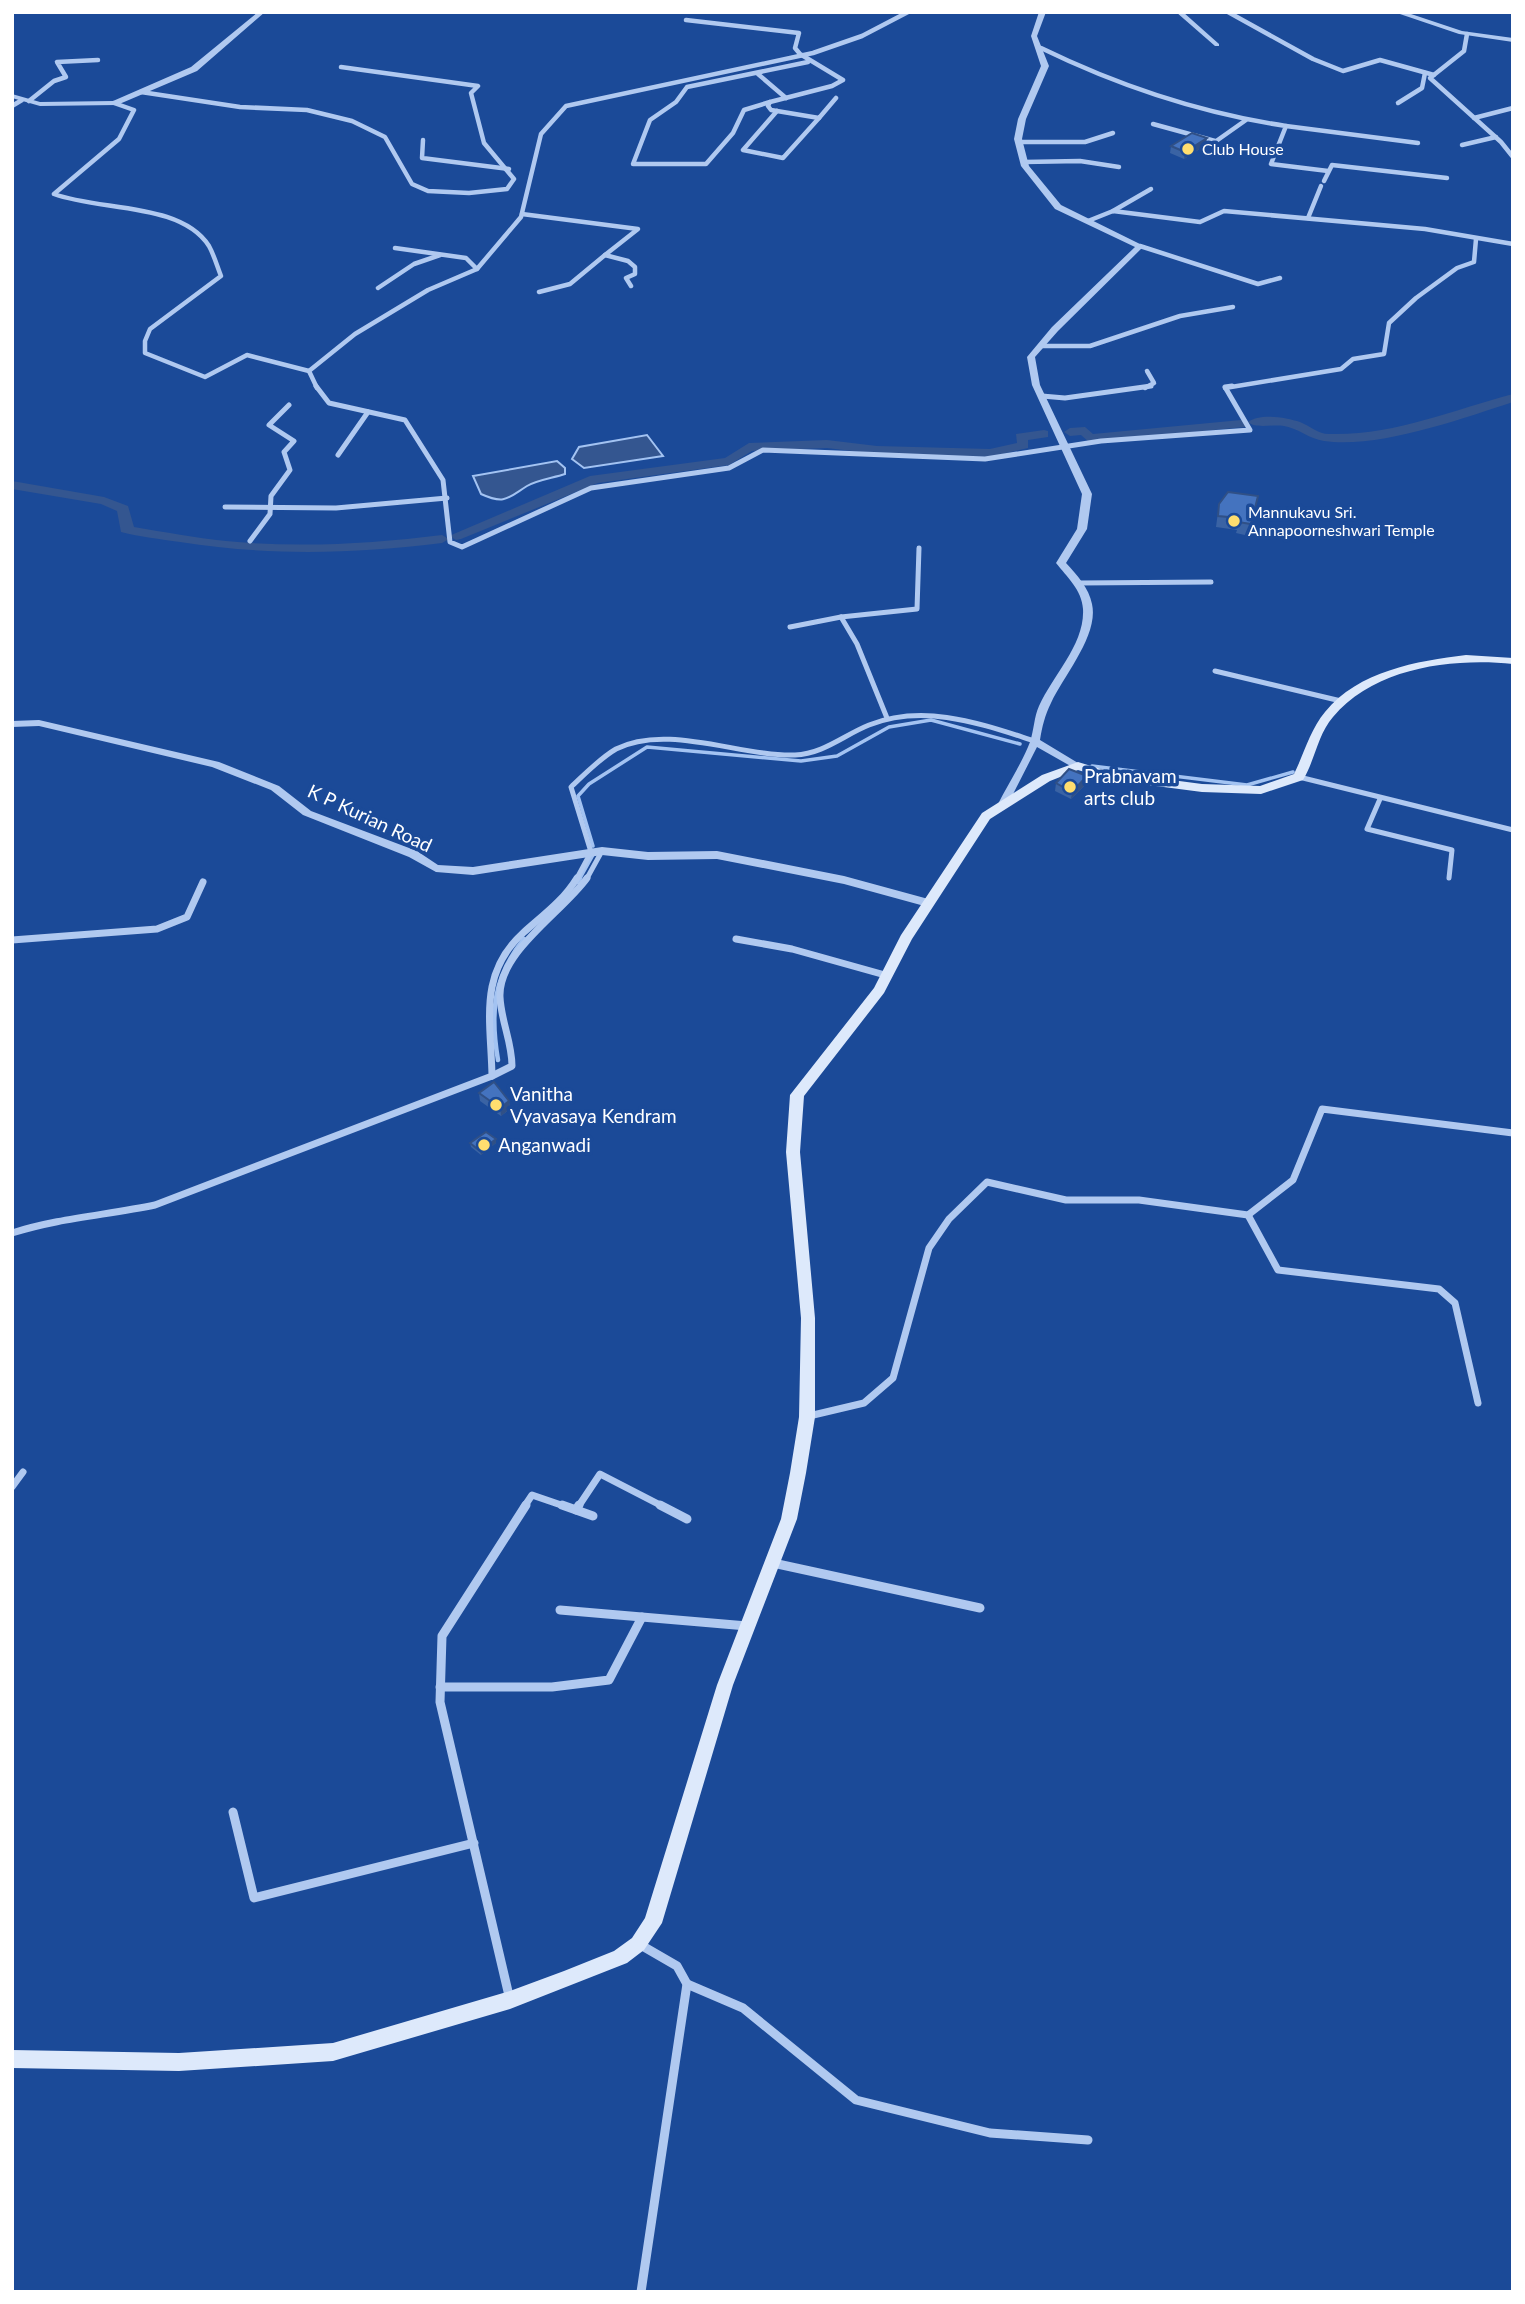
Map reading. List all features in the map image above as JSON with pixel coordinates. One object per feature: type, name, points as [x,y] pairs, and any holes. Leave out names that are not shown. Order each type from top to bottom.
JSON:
[{"type":"main road","points":[[12,2059],[179,2062],[333,2052],[510,2000],[620,1957],[638,1944],[653,1923],[725,1685],[789,1519],[807,1417],[808,1318],[793,1152],[797,1095],[879,990],[885,975],[928,903],[986,816],[1046,778],[1077,766],[1110,776],[1202,788],[1261,790],[1299,777],[1327,716],[1341,701],[1371,682],[1418,666],[1475,658],[1513,661]]},
{"type":"street","points":[[114,103],[194,69],[261,12]]},
{"type":"street","points":[[309,371],[355,334],[428,290],[477,269],[522,214],[541,134],[566,106],[626,96],[801,57],[847,44],[886,27],[908,12]]},
{"type":"street","points":[[1043,12],[1034,36],[1037,46],[1154,93],[1246,120],[1418,142]]},
{"type":"street","points":[[1179,12],[1217,45]]},
{"type":"street","points":[[1228,12],[1313,59],[1343,71],[1380,60],[1434,75]]},
{"type":"street","points":[[1404,13],[1466,34],[1513,40]]},
{"type":"street","points":[[686,20],[799,33],[801,35],[795,48],[801,57],[825,67],[843,80],[832,86],[744,110],[733,133],[706,164],[633,164],[650,120],[676,102],[687,87],[808,62]]},
{"type":"street","points":[[1466,34],[1464,51],[1430,78],[1496,137],[1513,157]]},
{"type":"street","points":[[1041,48],[1045,66],[1022,119],[1019,142],[1024,162],[1058,206],[1140,246],[1258,284],[1280,278]]},
{"type":"street","points":[[72,85],[57,62],[98,60]]},
{"type":"street","points":[[141,92],[240,107],[307,110],[352,121],[385,137],[412,184],[428,191],[469,193],[507,189],[514,179],[509,169],[488,150],[478,125],[471,93],[478,86],[341,67]]},
{"type":"street","points":[[1398,103],[1422,88],[1425,73]]},
{"type":"street","points":[[758,74],[786,97]]},
{"type":"street","points":[[12,106],[25,101],[54,81],[66,77]]},
{"type":"street","points":[[12,96],[40,104],[114,103],[134,110],[124,133],[54,194],[145,212],[184,225],[207,243],[221,276],[178,306],[153,328],[145,341],[145,353],[205,377],[212,376],[238,357],[247,355],[309,371]]},
{"type":"street","points":[[777,111],[743,150],[776,158],[785,157],[836,98]]},
{"type":"street","points":[[770,102],[768,108],[777,111],[819,118]]},
{"type":"street","points":[[1474,118],[1513,108]]},
{"type":"street","points":[[1153,124],[1213,143],[1246,120]]},
{"type":"street","points":[[1286,125],[1271,164],[1328,171]]},
{"type":"street","points":[[1019,142],[1085,142],[1113,133]]},
{"type":"street","points":[[1462,145],[1496,137]]},
{"type":"street","points":[[423,140],[422,158],[509,169]]},
{"type":"street","points":[[1024,162],[1080,161],[1119,167]]},
{"type":"street","points":[[1308,218],[1332,165],[1447,178]]},
{"type":"street","points":[[1088,221],[1113,211],[1136,195],[1151,189]]},
{"type":"street","points":[[1113,211],[1200,222],[1224,211],[1424,229],[1513,244]]},
{"type":"street","points":[[522,214],[638,229],[570,285],[539,292]]},
{"type":"street","points":[[309,371],[316,387],[329,402],[405,419],[443,480],[450,542],[462,547],[591,488],[729,468],[763,450],[985,459],[1064,442],[1250,430],[1225,387],[1341,369],[1353,359],[1384,354],[1389,323],[1402,314],[1411,302],[1448,281],[1457,268],[1470,266],[1474,262],[1476,239]]},
{"type":"street","points":[[1003,804],[1035,740],[1035,726],[1053,684],[1083,635],[1088,610],[1079,583],[1061,563],[1082,529],[1087,494],[1042,397],[1031,357],[1140,246]]},
{"type":"street","points":[[395,248],[466,258],[477,269]]},
{"type":"street","points":[[378,288],[396,277],[407,266],[444,254]]},
{"type":"street","points":[[605,255],[628,261],[635,267],[635,274],[626,278],[631,286]]},
{"type":"street","points":[[1041,346],[1100,346],[1161,321],[1195,311],[1233,307]]},
{"type":"street","points":[[1042,397],[1065,398],[1150,387],[1154,383],[1147,371]]},
{"type":"street","points":[[250,541],[270,514],[268,510],[273,491],[290,470],[284,452],[294,441],[269,425],[289,404]]},
{"type":"street","points":[[338,455],[368,412]]},
{"type":"street","points":[[225,507],[268,510],[372,508],[447,498]]},
{"type":"street","points":[[790,627],[841,617],[917,609],[919,548]]},
{"type":"street","points":[[1079,583],[1211,582]]},
{"type":"street","points":[[841,617],[857,644],[887,718]]},
{"type":"street","points":[[1215,671],[1341,701]]},
{"type":"street","points":[[12,1233],[47,1222],[114,1214],[155,1205],[512,1066],[513,1056],[500,1006],[500,985],[509,967],[538,931],[574,899],[596,870],[597,852],[571,787],[619,748],[653,740],[795,755],[826,747],[887,718],[915,712],[946,715],[1035,740],[1077,766]]},
{"type":"street","name":"K P Kurian Road","points":[[12,724],[39,723],[215,764],[275,788],[307,813],[412,854],[436,868],[473,871],[597,852],[648,856],[717,855],[844,880],[928,903]]},
{"type":"street","points":[[1299,777],[1513,830]]},
{"type":"street","points":[[1380,799],[1367,828],[1452,850],[1449,878]]},
{"type":"street","points":[[492,1076],[488,1010],[494,971],[509,949],[563,897],[597,852]]},
{"type":"street","points":[[12,940],[157,929],[187,917],[203,882]]},
{"type":"street","points":[[736,939],[792,949],[885,975]]},
{"type":"street","points":[[807,1417],[864,1403],[893,1378],[929,1248],[949,1219],[987,1182],[1066,1200],[1139,1200],[1248,1215],[1293,1181],[1322,1109],[1513,1133]]},
{"type":"street","points":[[1248,1215],[1278,1270],[1439,1289],[1455,1303],[1478,1403]]},
{"type":"street","points":[[12,1487],[23,1472]]},
{"type":"street","points":[[576,1510],[600,1474],[687,1519]]},
{"type":"street","points":[[510,2000],[440,1702],[442,1636],[532,1495],[593,1516]]},
{"type":"street","points":[[772,1563],[979,1608]]},
{"type":"street","points":[[560,1610],[748,1626]]},
{"type":"street","points":[[440,1687],[552,1687],[609,1680],[642,1617]]},
{"type":"street","points":[[233,1812],[254,1898],[474,1843]]},
{"type":"street","points":[[638,1944],[677,1966],[687,1984],[642,2292]]},
{"type":"street","points":[[687,1984],[744,2008],[856,2100],[990,2133],[1088,2140]]},
{"type":"water","points":[[647,435],[663,456],[584,468],[572,459],[579,447]]},
{"type":"water","points":[[557,461],[565,468],[565,474],[531,484],[506,499],[481,494],[473,476]]},
{"type":"building","points":[[1192,133],[1207,138],[1185,152],[1171,146]]},
{"type":"building","points":[[1228,492],[1258,496],[1251,524],[1238,522],[1239,518],[1218,516],[1219,504]]},
{"type":"building","points":[[1069,769],[1087,776],[1072,792],[1056,783]]},
{"type":"building","points":[[494,1082],[509,1101],[500,1108],[479,1093]]},
{"type":"building","name":"Anganwadi","points":[[486,1132],[496,1139],[480,1151],[470,1143]]},
{"type":"waterway","points":[[1254,422],[1291,423],[1324,438],[1353,437],[1423,425],[1513,398]]},
{"type":"waterway","points":[[1070,432],[1085,431],[1089,438],[1241,424]]},
{"type":"waterway","points":[[456,536],[595,479],[729,461],[749,447],[827,444],[877,450],[990,453],[1024,445],[1020,437],[1044,434]]},
{"type":"waterway","points":[[12,485],[104,501],[123,509],[126,529],[133,531],[223,545],[267,548],[378,547],[442,539]]},
{"type":"waterway","points":[[593,846],[578,796],[589,784],[647,747],[801,761],[837,756],[889,727],[931,720],[1020,744]]},
{"type":"waterway","points":[[1092,766],[1247,785],[1293,772]]},
{"type":"waterway","points":[[579,880],[593,855]]},
{"type":"waterway","points":[[498,1060],[494,1027],[496,996],[506,967],[524,939]]},
{"type":"place","name":"Club House","points":[[1188,149]]},
{"type":"place","name":"Mannukavu Sri. Annapoorneshwari Temple","points":[[1234,521]]},
{"type":"place","name":"Prabnavam arts club","points":[[1070,787]]},
{"type":"place","name":"Vanitha Vyavasaya Kendram","points":[[496,1105]]},
{"type":"place","name":"Anganwadi","points":[[484,1145]]}]
